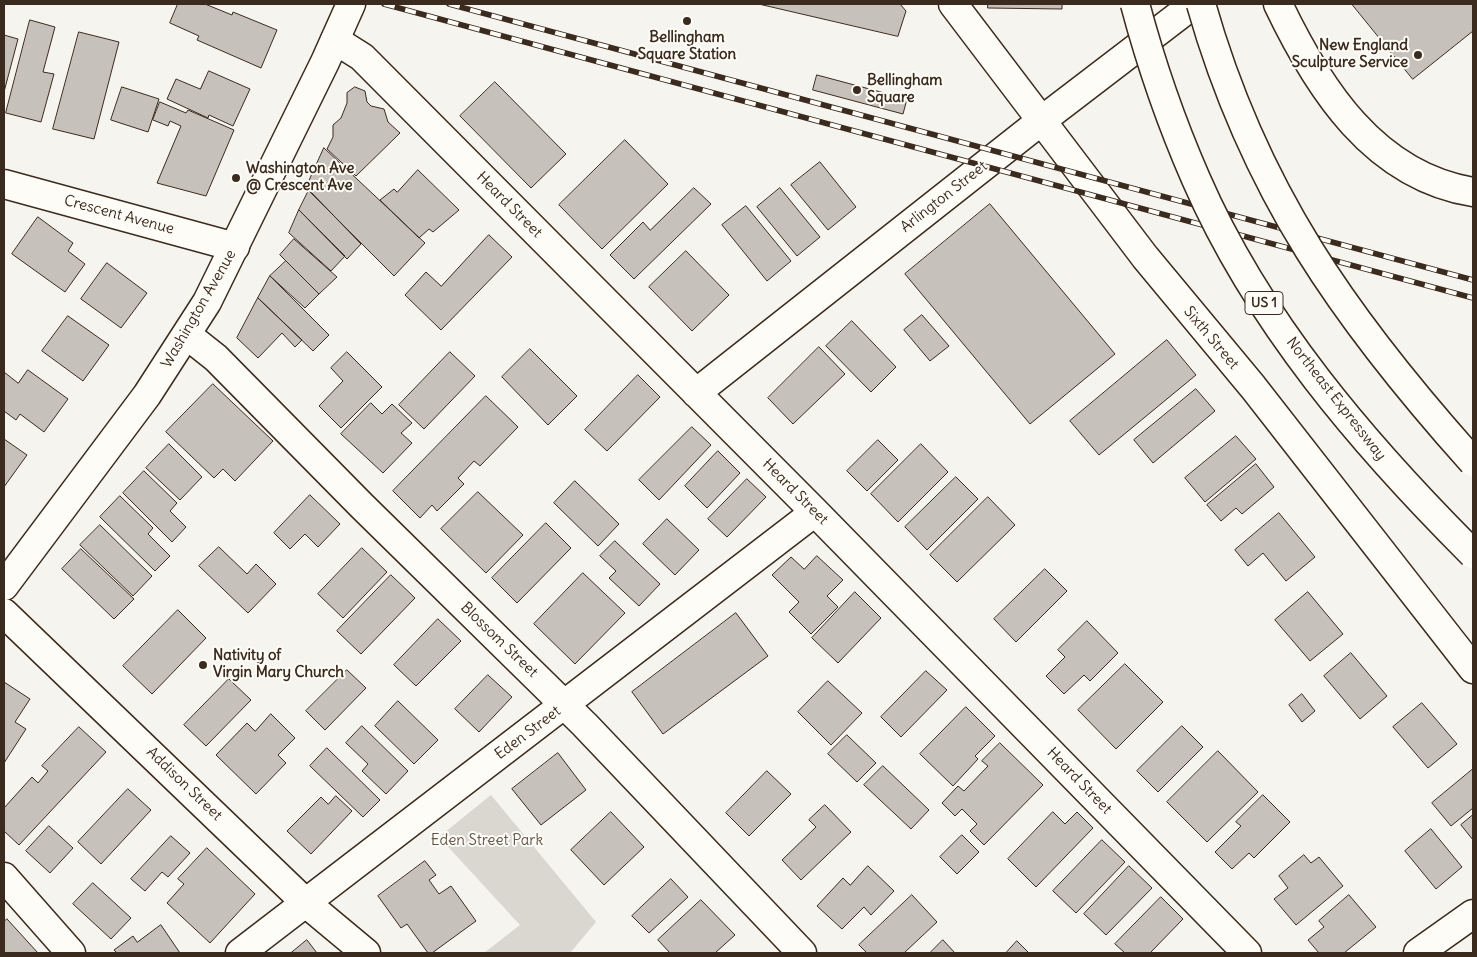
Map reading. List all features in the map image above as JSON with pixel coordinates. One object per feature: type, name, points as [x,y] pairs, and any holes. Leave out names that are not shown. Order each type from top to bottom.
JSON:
[{"type":"main road","name":"Sixth Street","points":[[953,4],[1154,269],[1278,418],[1473,669]]},
{"type":"main road","name":"Northeast Expressway","points":[[1135,4],[1165,103],[1193,171],[1222,232],[1249,279],[1279,326],[1345,415],[1473,554]]},
{"type":"main road","name":"Arlington Street","points":[[696,393],[1041,121],[1194,4]]},
{"type":"main road","points":[[1201,4],[1226,82],[1246,132],[1294,229],[1327,280],[1386,362],[1473,462]]},
{"type":"main road","points":[[1278,4],[1298,44],[1325,88],[1364,137],[1388,156],[1418,174],[1454,188],[1473,192]]},
{"type":"main road","name":"Washington Avenue","points":[[4,586],[146,395],[187,335],[235,247],[344,20]]},
{"type":"main road","name":"Heard Street","points":[[344,20],[362,57],[815,512],[1247,953]]},
{"type":"main road","name":"Crescent Avenue","points":[[4,184],[235,247]]},
{"type":"main road","name":"Blossom Street","points":[[187,335],[216,358],[362,506],[564,704],[802,953]]},
{"type":"main road","name":"Eden Street","points":[[240,953],[815,512]]},
{"type":"main road","name":"Addison Street","points":[[4,613],[306,903],[366,953]]},
{"type":"main road","points":[[4,877],[71,953]]},
{"type":"main road","points":[[1418,953],[1473,914]]},
{"type":"green space","name":"Eden Street Park","points":[[491,795],[596,922],[570,953],[484,953],[520,925],[439,837]]},
{"type":"building","points":[[178,4],[205,4],[232,15],[233,12],[277,30],[261,68],[197,40],[199,36],[170,23]]},
{"type":"building","points":[[759,4],[900,4],[906,11],[898,36]]},
{"type":"building","points":[[988,4],[1062,4],[1062,9],[988,8]]},
{"type":"building","name":"New England Sculpture Service","points":[[1352,4],[1473,4],[1473,31],[1413,79]]},
{"type":"building","points":[[30,20],[55,27],[43,72],[54,74],[41,122],[6,113]]},
{"type":"building","points":[[79,32],[119,42],[94,139],[53,129]]},
{"type":"building","points":[[4,35],[18,39],[4,92]]},
{"type":"building","points":[[209,71],[250,89],[233,126],[209,115],[208,118],[167,99],[176,79],[200,89]]},
{"type":"building","points":[[817,75],[907,99],[903,114],[813,90]]},
{"type":"building","points":[[495,82],[566,154],[531,188],[460,116]]},
{"type":"building","points":[[122,87],[159,99],[148,132],[111,120]]},
{"type":"building","points":[[355,87],[365,91],[367,102],[371,106],[384,109],[388,122],[400,133],[356,176],[327,149],[333,137],[333,125],[341,118],[347,103],[347,93]]},
{"type":"building","points":[[160,102],[186,113],[188,110],[234,130],[206,196],[157,183],[181,126],[170,121],[168,126],[153,120]]},
{"type":"building","points":[[625,140],[668,184],[602,249],[559,205]]},
{"type":"building","points":[[324,148],[425,243],[394,276],[306,188]]},
{"type":"building","points":[[820,162],[856,207],[828,230],[791,185]]},
{"type":"building","points":[[418,170],[459,210],[433,232],[429,229],[419,238],[380,200],[394,189],[397,192]]},
{"type":"building","points":[[694,188],[711,204],[634,279],[610,255],[643,222],[650,230]]},
{"type":"building","points":[[780,188],[820,237],[797,256],[757,207]]},
{"type":"building","points":[[309,190],[361,244],[347,259],[299,210]]},
{"type":"building","points":[[990,204],[1115,354],[1030,424],[905,274]]},
{"type":"building","points":[[746,206],[791,261],[767,281],[722,225]]},
{"type":"building","points":[[299,210],[345,256],[331,271],[289,233]]},
{"type":"building","points":[[38,217],[73,243],[68,251],[85,264],[65,292],[12,254]]},
{"type":"building","points":[[489,235],[512,257],[441,330],[405,295],[426,272],[441,286]]},
{"type":"building","points":[[294,239],[337,277],[319,294],[280,255]]},
{"type":"building","points":[[686,251],[729,295],[692,331],[649,287]]},
{"type":"building","points":[[286,261],[319,294],[305,308],[270,276]]},
{"type":"building","points":[[107,263],[147,293],[121,328],[81,299]]},
{"type":"building","points":[[270,276],[329,335],[313,351],[258,298]]},
{"type":"building","points":[[258,298],[302,340],[295,347],[282,333],[258,358],[237,338]]},
{"type":"building","points":[[922,315],[949,346],[930,361],[904,330]]},
{"type":"building","points":[[68,316],[109,345],[83,381],[42,351]]},
{"type":"building","points":[[852,321],[896,367],[871,392],[826,346]]},
{"type":"building","points":[[1167,340],[1196,375],[1099,455],[1070,421]]},
{"type":"building","points":[[819,347],[845,374],[793,424],[768,398]]},
{"type":"building","points":[[530,349],[577,396],[548,425],[502,377]]},
{"type":"building","points":[[347,352],[382,387],[341,428],[319,406],[343,381],[331,368]]},
{"type":"building","points":[[450,352],[475,376],[424,429],[399,405]]},
{"type":"building","points":[[28,370],[68,399],[44,432],[20,414],[16,420],[4,411],[4,372],[18,383]]},
{"type":"building","points":[[638,375],[660,397],[607,451],[585,430]]},
{"type":"building","points":[[213,384],[273,441],[235,481],[223,469],[214,478],[166,432]]},
{"type":"building","points":[[1196,389],[1215,411],[1153,463],[1134,440]]},
{"type":"building","points":[[486,396],[518,427],[480,466],[474,461],[458,478],[464,484],[437,511],[432,505],[420,518],[393,491]]},
{"type":"building","points":[[371,403],[382,414],[392,404],[412,423],[401,433],[412,443],[383,473],[341,434]]},
{"type":"building","points":[[692,427],[711,445],[659,500],[639,480]]},
{"type":"building","points":[[1236,436],[1256,459],[1205,502],[1185,478]]},
{"type":"building","points":[[4,439],[27,455],[4,487]]},
{"type":"building","points":[[878,440],[898,460],[867,491],[847,471]]},
{"type":"building","points":[[169,444],[202,477],[180,500],[146,468]]},
{"type":"building","points":[[921,444],[948,472],[898,522],[871,494]]},
{"type":"building","points":[[718,451],[740,473],[707,508],[685,486]]},
{"type":"building","points":[[1256,464],[1274,487],[1242,514],[1236,508],[1221,521],[1207,505]]},
{"type":"building","points":[[144,471],[177,503],[170,511],[186,527],[172,542],[123,493]]},
{"type":"building","points":[[956,477],[978,499],[927,550],[905,527]]},
{"type":"building","points":[[747,479],[766,497],[727,537],[708,519]]},
{"type":"building","points":[[575,481],[619,524],[598,546],[554,503]]},
{"type":"building","points":[[478,492],[523,535],[486,573],[441,529]]},
{"type":"building","points":[[310,495],[340,524],[318,547],[305,534],[290,549],[274,533]]},
{"type":"building","points":[[120,496],[153,528],[148,534],[170,556],[155,571],[100,517]]},
{"type":"building","points":[[988,497],[1015,525],[957,582],[930,555]]},
{"type":"building","points":[[1279,513],[1315,557],[1286,581],[1263,553],[1248,566],[1235,550]]},
{"type":"building","points":[[667,519],[699,550],[675,575],[643,544]]},
{"type":"building","points":[[546,523],[571,548],[517,603],[492,578]]},
{"type":"building","points":[[100,525],[152,576],[133,596],[80,545]]},
{"type":"building","points":[[615,541],[660,584],[639,606],[609,578],[616,571],[600,556]]},
{"type":"building","points":[[219,547],[247,574],[256,564],[276,584],[248,613],[199,566]]},
{"type":"building","points":[[362,548],[387,572],[343,618],[318,594]]},
{"type":"building","points":[[81,549],[134,599],[114,619],[62,569]]},
{"type":"building","points":[[817,556],[843,580],[827,596],[838,607],[811,634],[789,612],[799,602],[772,575],[791,557],[804,569]]},
{"type":"building","points":[[1045,569],[1067,591],[1016,642],[994,619]]},
{"type":"building","points":[[583,573],[625,613],[575,664],[534,624]]},
{"type":"building","points":[[391,575],[415,598],[361,654],[337,631]]},
{"type":"building","points":[[855,592],[881,618],[838,663],[812,638]]},
{"type":"building","points":[[1308,592],[1343,634],[1310,661],[1275,620]]},
{"type":"building","points":[[178,610],[206,638],[152,694],[123,666]]},
{"type":"building","points":[[736,613],[768,656],[663,734],[632,692]]},
{"type":"building","points":[[438,619],[461,641],[416,686],[394,665]]},
{"type":"building","points":[[1087,621],[1118,653],[1090,681],[1084,675],[1064,694],[1046,676],[1065,657],[1058,650]]},
{"type":"building","points":[[1351,653],[1387,696],[1360,719],[1324,676]]},
{"type":"building","points":[[1125,664],[1163,702],[1116,749],[1078,710]]},
{"type":"building","points":[[347,670],[366,688],[325,730],[306,711]]},
{"type":"building","points":[[926,671],[947,690],[901,737],[881,717]]},
{"type":"building","points":[[488,675],[512,697],[479,732],[455,709]]},
{"type":"building","points":[[229,679],[251,700],[206,746],[184,725]]},
{"type":"building","points":[[828,681],[862,713],[831,745],[798,712]]},
{"type":"building","points":[[4,682],[30,699],[15,722],[26,729],[4,763]]},
{"type":"building","points":[[1302,694],[1315,711],[1302,722],[1289,705]]},
{"type":"building","points":[[398,701],[438,740],[414,764],[375,726]]},
{"type":"building","points":[[1422,703],[1457,744],[1428,768],[1393,727]]},
{"type":"building","points":[[966,707],[995,736],[975,756],[978,759],[953,786],[920,754]]},
{"type":"building","points":[[271,714],[295,738],[278,755],[286,763],[256,794],[216,755],[247,723],[255,731]]},
{"type":"building","points":[[362,726],[408,771],[386,794],[362,771],[368,764],[346,743]]},
{"type":"building","points":[[1182,726],[1203,747],[1158,792],[1137,771]]},
{"type":"building","points":[[79,727],[106,752],[19,845],[4,831],[4,808],[32,777],[38,783],[48,771],[42,766]]},
{"type":"building","points":[[847,735],[876,763],[857,782],[828,754]]},
{"type":"building","points":[[1000,743],[1043,785],[984,845],[970,831],[977,824],[962,809],[955,816],[942,803],[958,786],[964,791],[988,766],[982,761]]},
{"type":"building","points":[[327,748],[380,800],[363,817],[310,766]]},
{"type":"building","points":[[1218,751],[1258,792],[1207,842],[1167,802]]},
{"type":"building","points":[[558,753],[586,790],[541,825],[512,789]]},
{"type":"building","points":[[883,766],[929,810],[911,829],[864,785]]},
{"type":"building","points":[[1473,769],[1473,808],[1451,826],[1432,803]]},
{"type":"building","points":[[767,771],[791,794],[749,836],[726,813]]},
{"type":"building","points":[[128,789],[151,810],[101,864],[78,842]]},
{"type":"building","points":[[1263,795],[1290,822],[1254,858],[1249,853],[1232,869],[1215,852],[1241,826],[1236,822]]},
{"type":"building","points":[[336,796],[352,811],[311,854],[287,831],[321,797],[328,804]]},
{"type":"building","points":[[825,805],[851,832],[801,880],[782,860],[816,827],[809,820]]},
{"type":"building","points":[[611,812],[644,847],[604,885],[571,850]]},
{"type":"building","points":[[1053,812],[1065,824],[1077,812],[1093,828],[1036,887],[1008,859]]},
{"type":"building","points":[[1473,815],[1473,840],[1461,825]]},
{"type":"building","points":[[49,826],[73,848],[50,873],[26,851]]},
{"type":"building","points":[[1431,829],[1462,867],[1436,889],[1405,851]]},
{"type":"building","points":[[962,835],[979,852],[957,874],[940,857]]},
{"type":"building","points":[[171,836],[190,853],[168,877],[162,872],[145,891],[131,879]]},
{"type":"building","points":[[1102,840],[1125,862],[1076,913],[1053,891]]},
{"type":"building","points":[[207,848],[255,894],[210,943],[167,903],[184,884],[178,879]]},
{"type":"building","points":[[1304,855],[1311,863],[1319,857],[1343,886],[1296,925],[1274,899],[1288,888],[1279,876]]},
{"type":"building","points":[[425,861],[436,875],[429,880],[439,894],[451,886],[476,921],[432,953],[428,953],[407,924],[401,928],[378,896]]},
{"type":"building","points":[[868,866],[894,891],[871,915],[864,907],[842,929],[817,906],[843,878],[850,885]]},
{"type":"building","points":[[1129,866],[1152,888],[1106,935],[1084,914]]},
{"type":"building","points":[[671,879],[688,897],[649,933],[632,916]]},
{"type":"building","points":[[93,883],[131,918],[111,939],[73,904]]},
{"type":"building","points":[[912,895],[937,922],[904,953],[867,953],[859,945]]},
{"type":"building","points":[[1349,895],[1376,927],[1344,953],[1319,953],[1308,940],[1324,927],[1319,921]]},
{"type":"building","points":[[1161,897],[1183,919],[1150,953],[1125,953],[1115,944]]},
{"type":"building","points":[[701,900],[735,935],[715,953],[670,953],[658,940]]},
{"type":"building","points":[[7,919],[38,953],[4,953],[4,922]]},
{"type":"building","points":[[161,925],[180,953],[117,953],[114,950],[133,936],[137,942]]},
{"type":"building","points":[[307,940],[317,953],[291,953]]},
{"type":"building","points":[[943,940],[955,953],[930,953]]},
{"type":"building","points":[[1017,941],[1029,953],[1006,953]]},
{"type":"railway","points":[[384,4],[1473,298]]},
{"type":"railway","points":[[449,4],[1473,280]]},
{"type":"place","name":"Bellingham Square Station","points":[[687,21]]},
{"type":"place","name":"New England Sculpture Service","points":[[1418,55]]},
{"type":"place","name":"Bellingham Square","points":[[857,90]]},
{"type":"place","name":"Washington Ave @ Crescent Ave","points":[[236,178]]},
{"type":"place","name":"Nativity of Virgin Mary Church","points":[[203,665]]}]
